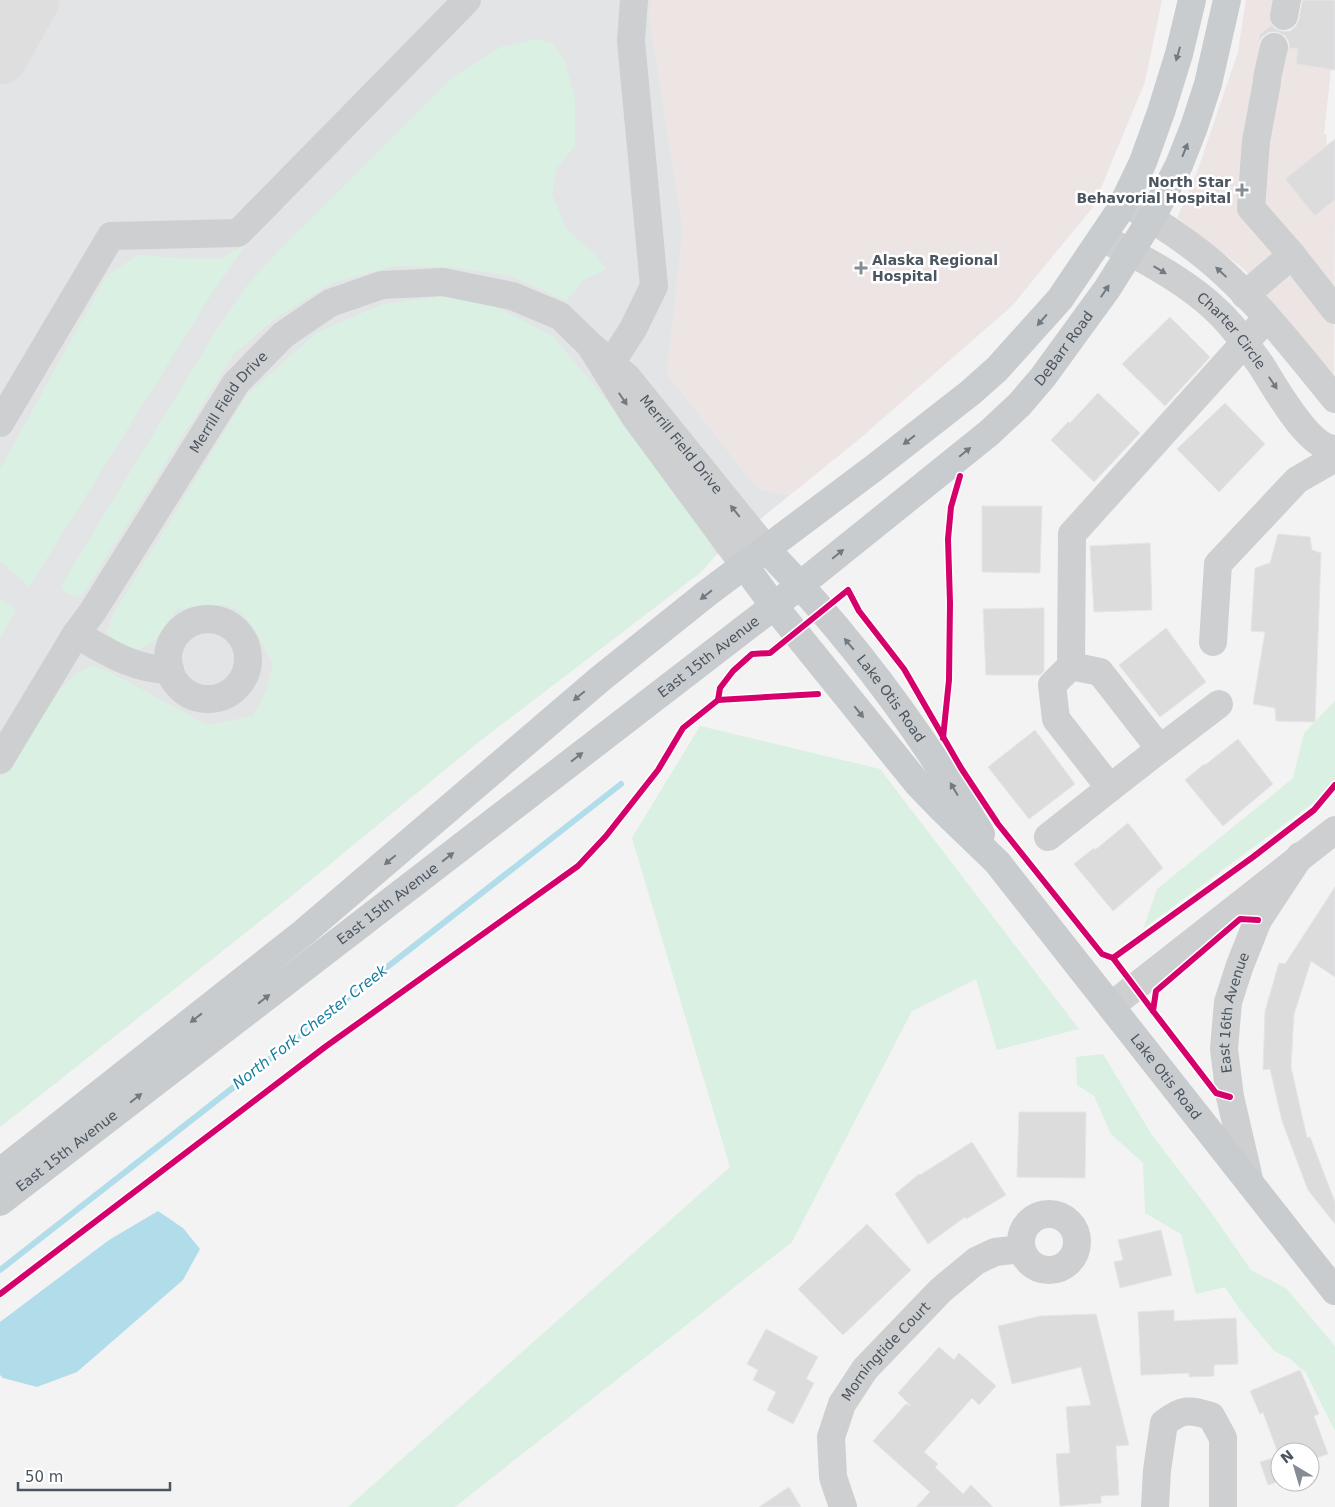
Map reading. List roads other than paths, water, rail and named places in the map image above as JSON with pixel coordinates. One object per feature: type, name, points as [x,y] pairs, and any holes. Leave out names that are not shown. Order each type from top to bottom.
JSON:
[{"type":"main road","points":[[744,565],[874,468],[970,393],[997,369],[1060,299],[1124,202],[1143,162],[1179,54],[1192,0]]},
{"type":"main road","name":"DeBarr Road","points":[[774,606],[981,439],[1020,404],[1043,377],[1108,288],[1151,219],[1180,165],[1208,84],[1227,0]]},
{"type":"main road","name":"Lake Otis Road","points":[[766,549],[800,585],[860,656],[904,714],[940,766],[997,862]]},
{"type":"main road","name":"Lake Otis Road","points":[[744,565],[774,606],[918,782],[997,862],[1335,1291]]},
{"type":"main road","name":"East 15th Avenue","points":[[0,1172],[303,933],[600,679],[744,565]]},
{"type":"main road","name":"East 15th Avenue","points":[[0,1202],[774,606]]},
{"type":"street","points":[[0,423],[111,236],[238,233],[468,0]]},
{"type":"street","points":[[611,363],[633,329],[654,286],[630,41],[634,0]]},
{"type":"street","points":[[1274,47],[1256,141],[1251,208],[1292,255],[1335,310]]},
{"type":"street","points":[[1124,202],[1203,255],[1267,318],[1335,399]]},
{"type":"street","name":"Charter Circle","points":[[1102,238],[1130,252],[1215,309],[1245,342],[1307,433],[1328,448],[1335,448]]},
{"type":"street","points":[[1245,295],[1292,255]]},
{"type":"street","name":"Merrill Field Drive","points":[[0,760],[76,634],[93,611],[236,383],[283,335],[330,303],[382,285],[443,282],[512,296],[560,316],[627,377],[766,549]]},
{"type":"street","points":[[1110,788],[1056,719],[1052,684],[1071,666],[1072,534],[1267,318]]},
{"type":"street","name":"Merrill Field Drive","points":[[590,345],[636,417],[744,565]]},
{"type":"street","points":[[1213,642],[1218,564],[1297,480],[1335,458]]},
{"type":"street","points":[[76,634],[145,668],[170,670]]},
{"type":"street","points":[[1071,666],[1100,672],[1160,749]]},
{"type":"street","points":[[1048,837],[1219,704]]},
{"type":"street","name":"East 16th Avenue","points":[[1112,1006],[1335,830]]},
{"type":"street","name":"East 16th Avenue","points":[[1250,1183],[1230,1097],[1224,1049],[1228,1002],[1258,920],[1300,856]]},
{"type":"street","name":"Morningtide Court","points":[[843,1507],[833,1477],[831,1437],[842,1404],[865,1369],[941,1290],[976,1261],[995,1252],[1021,1248]]},
{"type":"street","points":[[1155,1507],[1157,1470],[1164,1424],[1178,1413],[1195,1411],[1211,1416],[1223,1438],[1223,1507]]},
{"type":"water","points":[[158,1211],[183,1228],[200,1249],[183,1280],[77,1372],[37,1387],[3,1378],[0,1375],[0,1322],[109,1240]]},
{"type":"waterway","name":"North Fork Chester Creek","points":[[0,1270],[621,784]]},
{"type":"place","name":"North Star Behavorial Hospital","points":[[1242,190]]},
{"type":"place","name":"Alaska Regional Hospital","points":[[861,268]]}]
